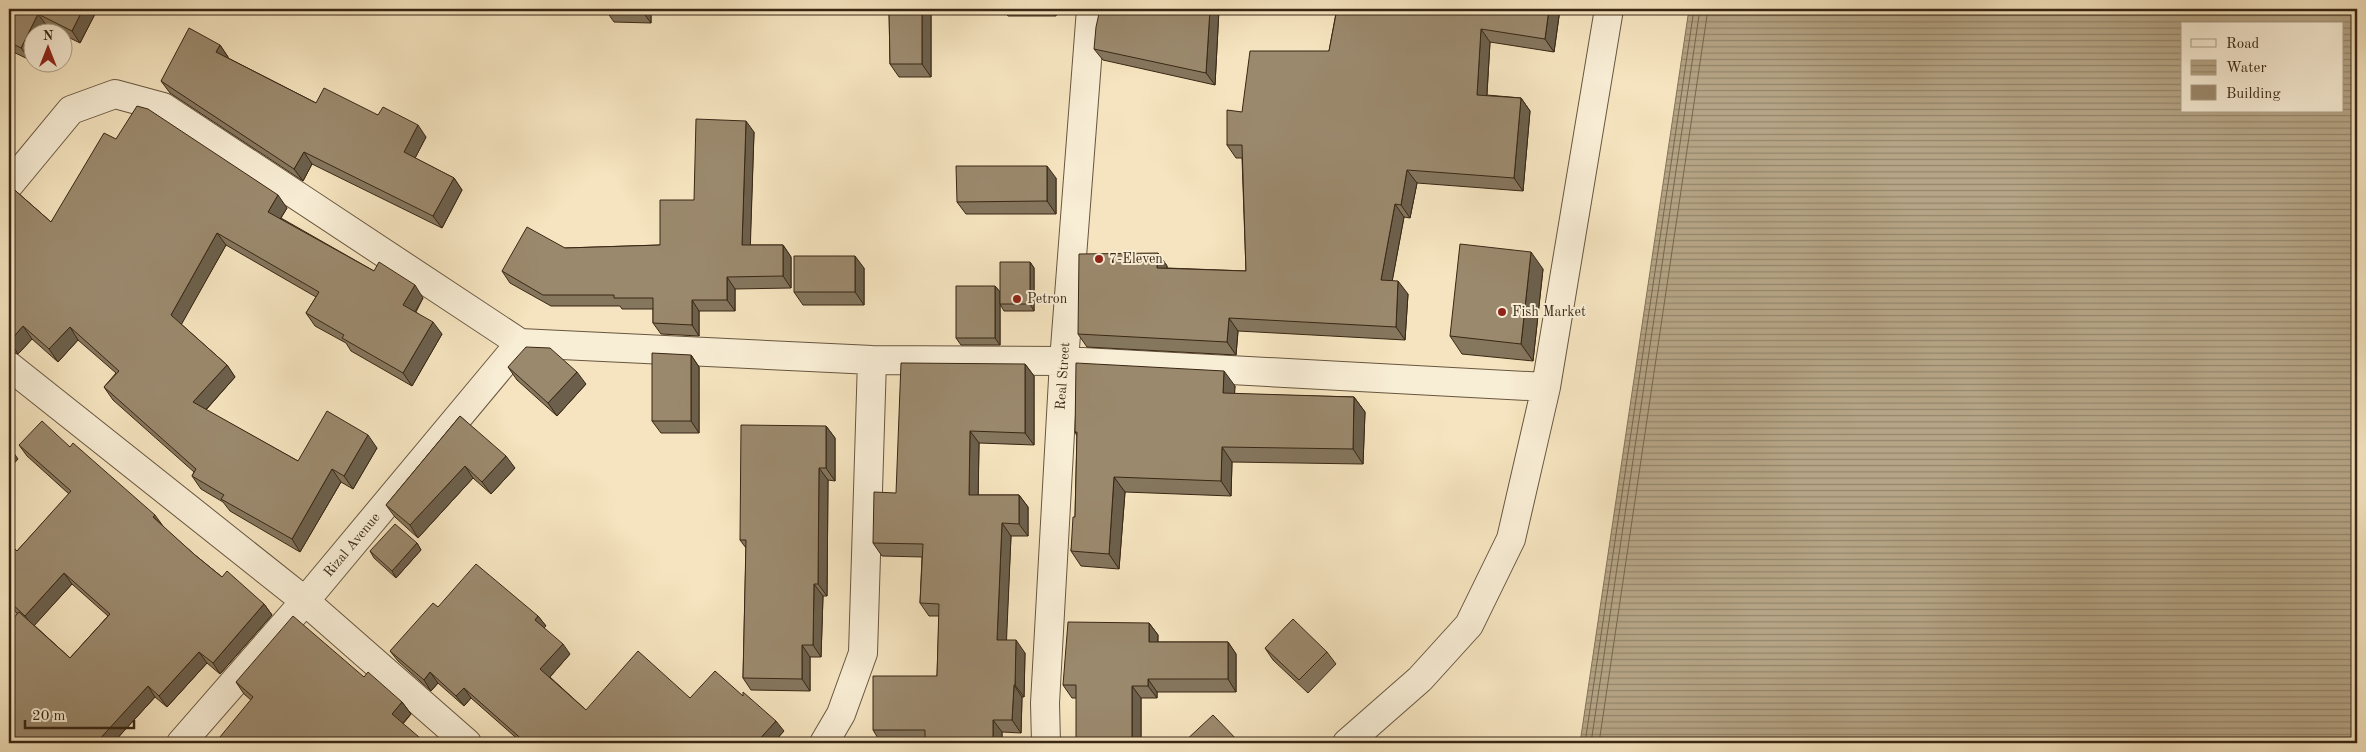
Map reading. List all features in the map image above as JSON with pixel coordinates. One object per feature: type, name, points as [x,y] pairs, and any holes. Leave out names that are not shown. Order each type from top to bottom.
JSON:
[{"type":"street","name":"Real Street","points":[[1046,743],[1046,703],[1064,361],[1092,9]]},
{"type":"street","points":[[1346,743],[1420,680],[1469,625],[1511,539],[1546,387],[1609,9]]},
{"type":"street","points":[[9,184],[71,110],[115,94],[163,107],[520,343],[872,360],[1064,361],[1546,387]]},
{"type":"street","name":"Rizal Avenue","points":[[181,743],[305,602],[520,343]]},
{"type":"street","points":[[824,743],[841,714],[863,653],[872,360]]},
{"type":"street","points":[[9,366],[305,602],[467,743]]},
{"type":"water","points":[[1689,9],[2357,9],[2357,743],[1580,743]]},
{"type":"building","points":[[9,9],[83,9],[72,31],[72,22],[54,22],[38,14],[34,22],[22,22],[21,48],[9,42]]},
{"type":"building","points":[[642,9],[642,11],[605,10]]},
{"type":"building","points":[[889,9],[922,9],[922,64],[890,64]]},
{"type":"building","points":[[1100,9],[1142,9],[1159,12],[1159,9],[1210,9],[1206,73],[1094,49]]},
{"type":"building","points":[[1337,9],[1549,9],[1545,39],[1481,29],[1477,95],[1521,98],[1514,178],[1407,170],[1401,205],[1395,204],[1381,280],[1398,281],[1396,327],[1229,318],[1227,342],[1078,334],[1079,254],[1158,253],[1157,268],[1246,271],[1242,145],[1227,145],[1227,110],[1242,112],[1250,51],[1329,51]]},
{"type":"building","points":[[189,28],[220,45],[216,52],[316,103],[324,88],[378,115],[383,107],[418,125],[404,152],[454,178],[433,216],[304,152],[294,169],[161,81]]},
{"type":"building","points":[[137,106],[148,109],[278,195],[268,212],[374,271],[379,262],[415,285],[403,305],[433,322],[403,373],[342,338],[344,335],[306,313],[319,292],[217,233],[171,315],[227,365],[193,402],[298,461],[327,411],[368,435],[344,476],[332,469],[292,539],[221,499],[224,495],[192,476],[196,469],[104,387],[119,371],[70,327],[49,349],[23,326],[9,341],[9,185],[51,222],[104,133],[116,139]]},
{"type":"building","points":[[696,119],[746,121],[742,245],[783,245],[783,276],[727,277],[727,300],[692,300],[692,325],[653,323],[653,298],[614,298],[614,295],[543,295],[502,271],[527,227],[565,248],[660,245],[660,200],[694,200]]},
{"type":"building","points":[[956,166],[1047,166],[1047,201],[957,202]]},
{"type":"building","name":"Fish Market","points":[[1460,244],[1531,252],[1521,344],[1450,336]]},
{"type":"building","points":[[794,256],[855,256],[855,292],[794,292]]},
{"type":"building","points":[[1000,262],[1030,262],[1030,304],[1000,304]]},
{"type":"building","points":[[956,286],[995,286],[995,338],[956,338]]},
{"type":"building","points":[[526,347],[550,348],[577,372],[548,403],[508,367]]},
{"type":"building","points":[[652,353],[691,355],[691,421],[652,421]]},
{"type":"building","points":[[901,363],[1025,364],[1025,433],[970,431],[969,495],[1019,495],[1019,524],[1002,523],[997,640],[1016,640],[1012,720],[993,720],[993,743],[925,743],[925,730],[873,730],[873,676],[937,676],[939,604],[920,603],[923,544],[873,543],[874,492],[896,493]]},
{"type":"building","points":[[1076,363],[1224,371],[1223,393],[1354,397],[1353,449],[1222,447],[1221,481],[1114,477],[1109,554],[1071,551],[1073,517],[1075,517]]},
{"type":"building","points":[[460,416],[506,456],[482,482],[465,466],[410,525],[386,505]]},
{"type":"building","points":[[42,421],[70,447],[73,443],[155,515],[153,517],[195,555],[222,577],[227,571],[264,604],[213,663],[199,652],[159,696],[148,686],[96,743],[9,743],[9,623],[19,612],[70,658],[110,614],[64,573],[25,616],[9,601],[9,556],[15,549],[17,551],[71,491],[19,445]]},
{"type":"building","points":[[741,425],[826,426],[826,468],[819,468],[818,584],[814,584],[813,645],[802,645],[802,679],[743,678],[746,540],[740,540]]},
{"type":"building","points":[[395,524],[417,543],[392,571],[370,551]]},
{"type":"building","points":[[476,564],[538,616],[535,620],[563,644],[540,669],[586,710],[638,651],[690,698],[715,671],[743,696],[743,692],[776,721],[756,743],[526,743],[464,688],[456,696],[430,672],[424,680],[390,651],[433,603],[438,607]]},
{"type":"building","points":[[293,616],[364,677],[368,672],[402,702],[392,714],[426,743],[215,743],[253,697],[236,682]]},
{"type":"building","points":[[1293,619],[1327,652],[1299,680],[1265,648]]},
{"type":"building","points":[[1068,622],[1149,623],[1149,642],[1228,642],[1228,679],[1148,679],[1148,686],[1132,686],[1132,743],[1076,743],[1076,685],[1063,685]]},
{"type":"building","points":[[1213,715],[1240,743],[1183,743]]},
{"type":"place","name":"7-Eleven","points":[[1099,259]]},
{"type":"place","name":"Petron","points":[[1017,299]]},
{"type":"place","name":"Fish Market","points":[[1502,312]]}]
